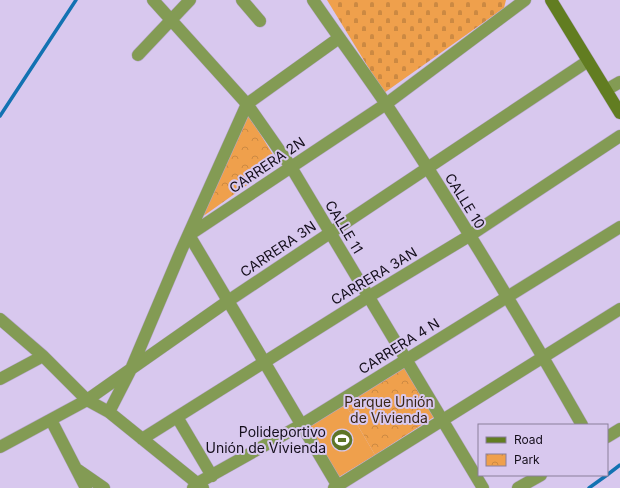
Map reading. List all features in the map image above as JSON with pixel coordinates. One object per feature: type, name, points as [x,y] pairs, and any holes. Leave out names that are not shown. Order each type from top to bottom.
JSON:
[{"type":"street","name":"CALLE 11","points":[[153,0],[171,18],[247,104],[291,167],[483,488]]},
{"type":"street","points":[[138,55],[171,18],[190,0]]},
{"type":"street","points":[[242,0],[260,21]]},
{"type":"street","name":"CALLE 10","points":[[313,0],[386,104],[507,298],[581,424]]},
{"type":"street","points":[[550,0],[620,113]]},
{"type":"street","name":"CARRERA 2N","points":[[189,235],[386,104],[523,1]]},
{"type":"street","points":[[0,447],[87,400],[131,369],[247,104],[339,38]]},
{"type":"street","name":"CARRERA 3N","points":[[109,412],[131,369],[330,232],[588,61]]},
{"type":"street","points":[[606,90],[620,82]]},
{"type":"street","name":"CARRERA 3AN","points":[[142,439],[368,296],[469,236],[620,136]]},
{"type":"street","name":"CARRERA 4 N","points":[[197,487],[212,476],[302,425],[620,227]]},
{"type":"street","points":[[189,235],[302,425],[337,487],[620,310]]},
{"type":"street","points":[[0,320],[42,356],[87,400],[109,412],[197,487]]},
{"type":"street","points":[[0,379],[42,356]]},
{"type":"street","points":[[178,417],[212,476]]},
{"type":"street","points":[[51,420],[86,488]]},
{"type":"street","points":[[608,436],[620,429]]},
{"type":"street","points":[[77,469],[104,488]]},
{"type":"street","points":[[518,488],[539,476]]},
{"type":"green space","points":[[327,0],[506,0],[504,8],[384,93]]},
{"type":"green space","points":[[248,114],[278,163],[202,217]]},
{"type":"green space","name":"Parque Unión de Vivienda","points":[[403,365],[434,417],[375,455],[344,402]]},
{"type":"green space","name":"Polideportivo Unión de Vivienda","points":[[344,402],[375,455],[339,477],[308,425]]},
{"type":"waterway","points":[[0,116],[76,0]]},
{"type":"waterway","points":[[608,474],[620,465]]},
{"type":"waterway","points":[[589,488],[606,476]]},
{"type":"place","name":"Polideportivo Unión de Vivienda","points":[[342,440]]}]
